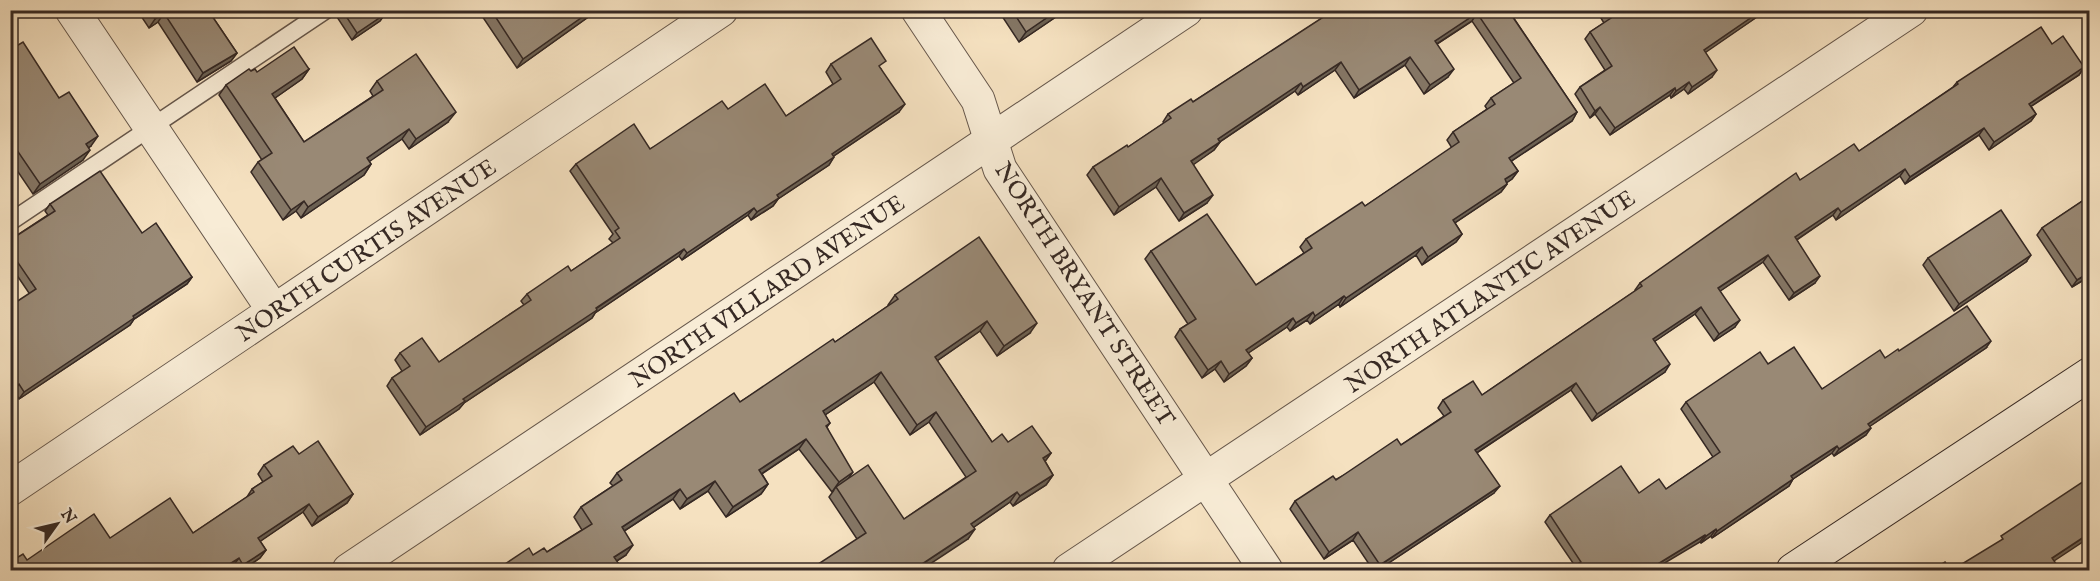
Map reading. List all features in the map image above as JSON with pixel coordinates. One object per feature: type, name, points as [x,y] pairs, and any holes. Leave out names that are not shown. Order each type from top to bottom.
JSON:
[{"type":"street","points":[[72,10],[274,311]]},
{"type":"street","name":"NORTH CURTIS AVENUE","points":[[10,489],[721,10]]},
{"type":"street","name":"NORTH BRYANT STREET","points":[[918,10],[978,100],[1000,169],[1266,570]]},
{"type":"street","name":"NORTH VILLARD AVENUE","points":[[349,570],[1186,10]]},
{"type":"street","name":"NORTH ATLANTIC AVENUE","points":[[1069,570],[1911,10]]},
{"type":"street","points":[[1793,570],[2090,374]]},
{"type":"lane","points":[[10,222],[326,10]]},
{"type":"building","points":[[149,10],[208,10],[237,53],[203,73],[164,13],[155,19]]},
{"type":"building","points":[[342,10],[383,10],[385,14],[357,33]]},
{"type":"building","points":[[491,10],[592,10],[523,59]]},
{"type":"building","points":[[1012,10],[1058,10],[1026,32]]},
{"type":"building","points":[[1334,10],[1508,10],[1577,112],[1509,158],[1518,171],[1505,179],[1507,184],[1453,220],[1462,234],[1428,257],[1422,247],[1315,316],[1313,312],[1296,323],[1293,318],[1246,350],[1252,358],[1229,374],[1221,361],[1208,370],[1180,329],[1196,319],[1151,251],[1207,214],[1256,285],[1312,248],[1306,239],[1362,202],[1365,206],[1459,142],[1453,132],[1495,104],[1491,98],[1521,78],[1477,13],[1435,41],[1454,69],[1430,85],[1410,57],[1359,90],[1341,62],[1303,87],[1301,83],[1218,139],[1220,142],[1191,161],[1213,195],[1184,213],[1161,178],[1119,207],[1093,167],[1171,118],[1168,114],[1191,99],[1193,102]]},
{"type":"building","points":[[1606,10],[1762,10],[1704,50],[1717,70],[1692,87],[1689,82],[1676,91],[1675,88],[1615,128],[1600,107],[1595,111],[1580,87],[1612,66],[1590,32],[1611,18]]},
{"type":"building","points":[[2041,27],[2052,44],[2063,36],[2084,67],[2029,104],[2036,114],[1994,142],[1984,128],[1910,177],[1905,169],[1841,212],[1838,208],[1795,237],[1820,276],[1794,293],[1768,255],[1718,288],[1740,320],[1719,334],[1701,307],[1653,339],[1670,364],[1597,414],[1576,383],[1475,450],[1500,486],[1380,565],[1358,532],[1329,552],[1295,501],[1333,476],[1336,480],[1397,439],[1401,445],[1451,412],[1443,400],[1473,381],[1482,395],[1642,286],[1640,283],[1796,173],[1800,180],[1854,144],[1859,151],[1958,84],[1957,82]]},
{"type":"building","points":[[871,38],[886,61],[879,66],[905,104],[832,154],[834,157],[777,195],[779,198],[757,212],[754,208],[687,253],[684,249],[463,399],[465,401],[426,427],[392,378],[410,366],[400,353],[422,338],[439,362],[531,300],[527,294],[568,266],[571,271],[620,238],[615,231],[619,228],[576,164],[634,124],[650,149],[722,101],[728,109],[765,84],[786,116],[841,79],[831,64]]},
{"type":"building","points":[[23,42],[59,98],[69,92],[98,136],[86,144],[90,150],[40,184],[10,140],[10,50]]},
{"type":"building","points":[[294,47],[309,69],[272,94],[304,142],[383,90],[377,81],[416,54],[456,112],[416,139],[409,129],[367,158],[371,164],[308,207],[304,201],[291,210],[258,162],[272,153],[226,85],[249,69],[251,71],[255,69],[257,72]]},
{"type":"building","points":[[100,171],[142,233],[156,223],[192,277],[24,392],[19,384],[10,390],[10,306],[36,289],[10,251],[10,240],[55,211],[50,204]]},
{"type":"building","points":[[2090,196],[2090,272],[2077,280],[2042,228]]},
{"type":"building","points":[[2001,210],[2031,255],[1959,304],[1928,258]]},
{"type":"building","points":[[979,237],[1037,323],[1004,346],[987,321],[935,357],[992,442],[1002,434],[1008,442],[1032,426],[1051,453],[1043,458],[1053,475],[1020,496],[1017,492],[971,524],[975,529],[913,570],[809,570],[866,533],[836,487],[868,465],[904,519],[976,471],[936,412],[917,425],[881,372],[823,411],[830,423],[826,426],[853,472],[839,482],[806,439],[759,470],[768,484],[733,507],[715,481],[687,499],[680,489],[622,527],[633,545],[614,557],[623,570],[496,570],[529,548],[533,555],[544,548],[547,552],[592,524],[581,507],[622,480],[617,473],[734,393],[740,402],[833,339],[835,342],[898,299],[895,295]]},
{"type":"building","points":[[1967,306],[1991,341],[1868,424],[1871,428],[1839,449],[1837,446],[1791,476],[1793,479],[1717,531],[1716,529],[1705,535],[1648,570],[1568,570],[1581,562],[1550,515],[1621,466],[1639,493],[1659,479],[1666,489],[1720,452],[1686,402],[1760,352],[1768,364],[1794,347],[1822,389],[1880,350],[1885,358],[1898,349],[1899,351]]},
{"type":"building","points":[[318,441],[353,494],[318,517],[309,504],[258,538],[266,550],[243,565],[239,558],[220,570],[10,570],[10,562],[23,554],[27,560],[94,514],[110,538],[170,498],[193,533],[254,492],[252,489],[272,476],[264,465],[293,446],[299,454]]},
{"type":"building","points":[[2087,479],[2090,483],[2090,533],[2052,558],[2059,568],[2055,570],[1952,570],[2003,539],[2001,536]]},
{"type":"building","points":[[1945,562],[1950,570],[1932,570]]}]
